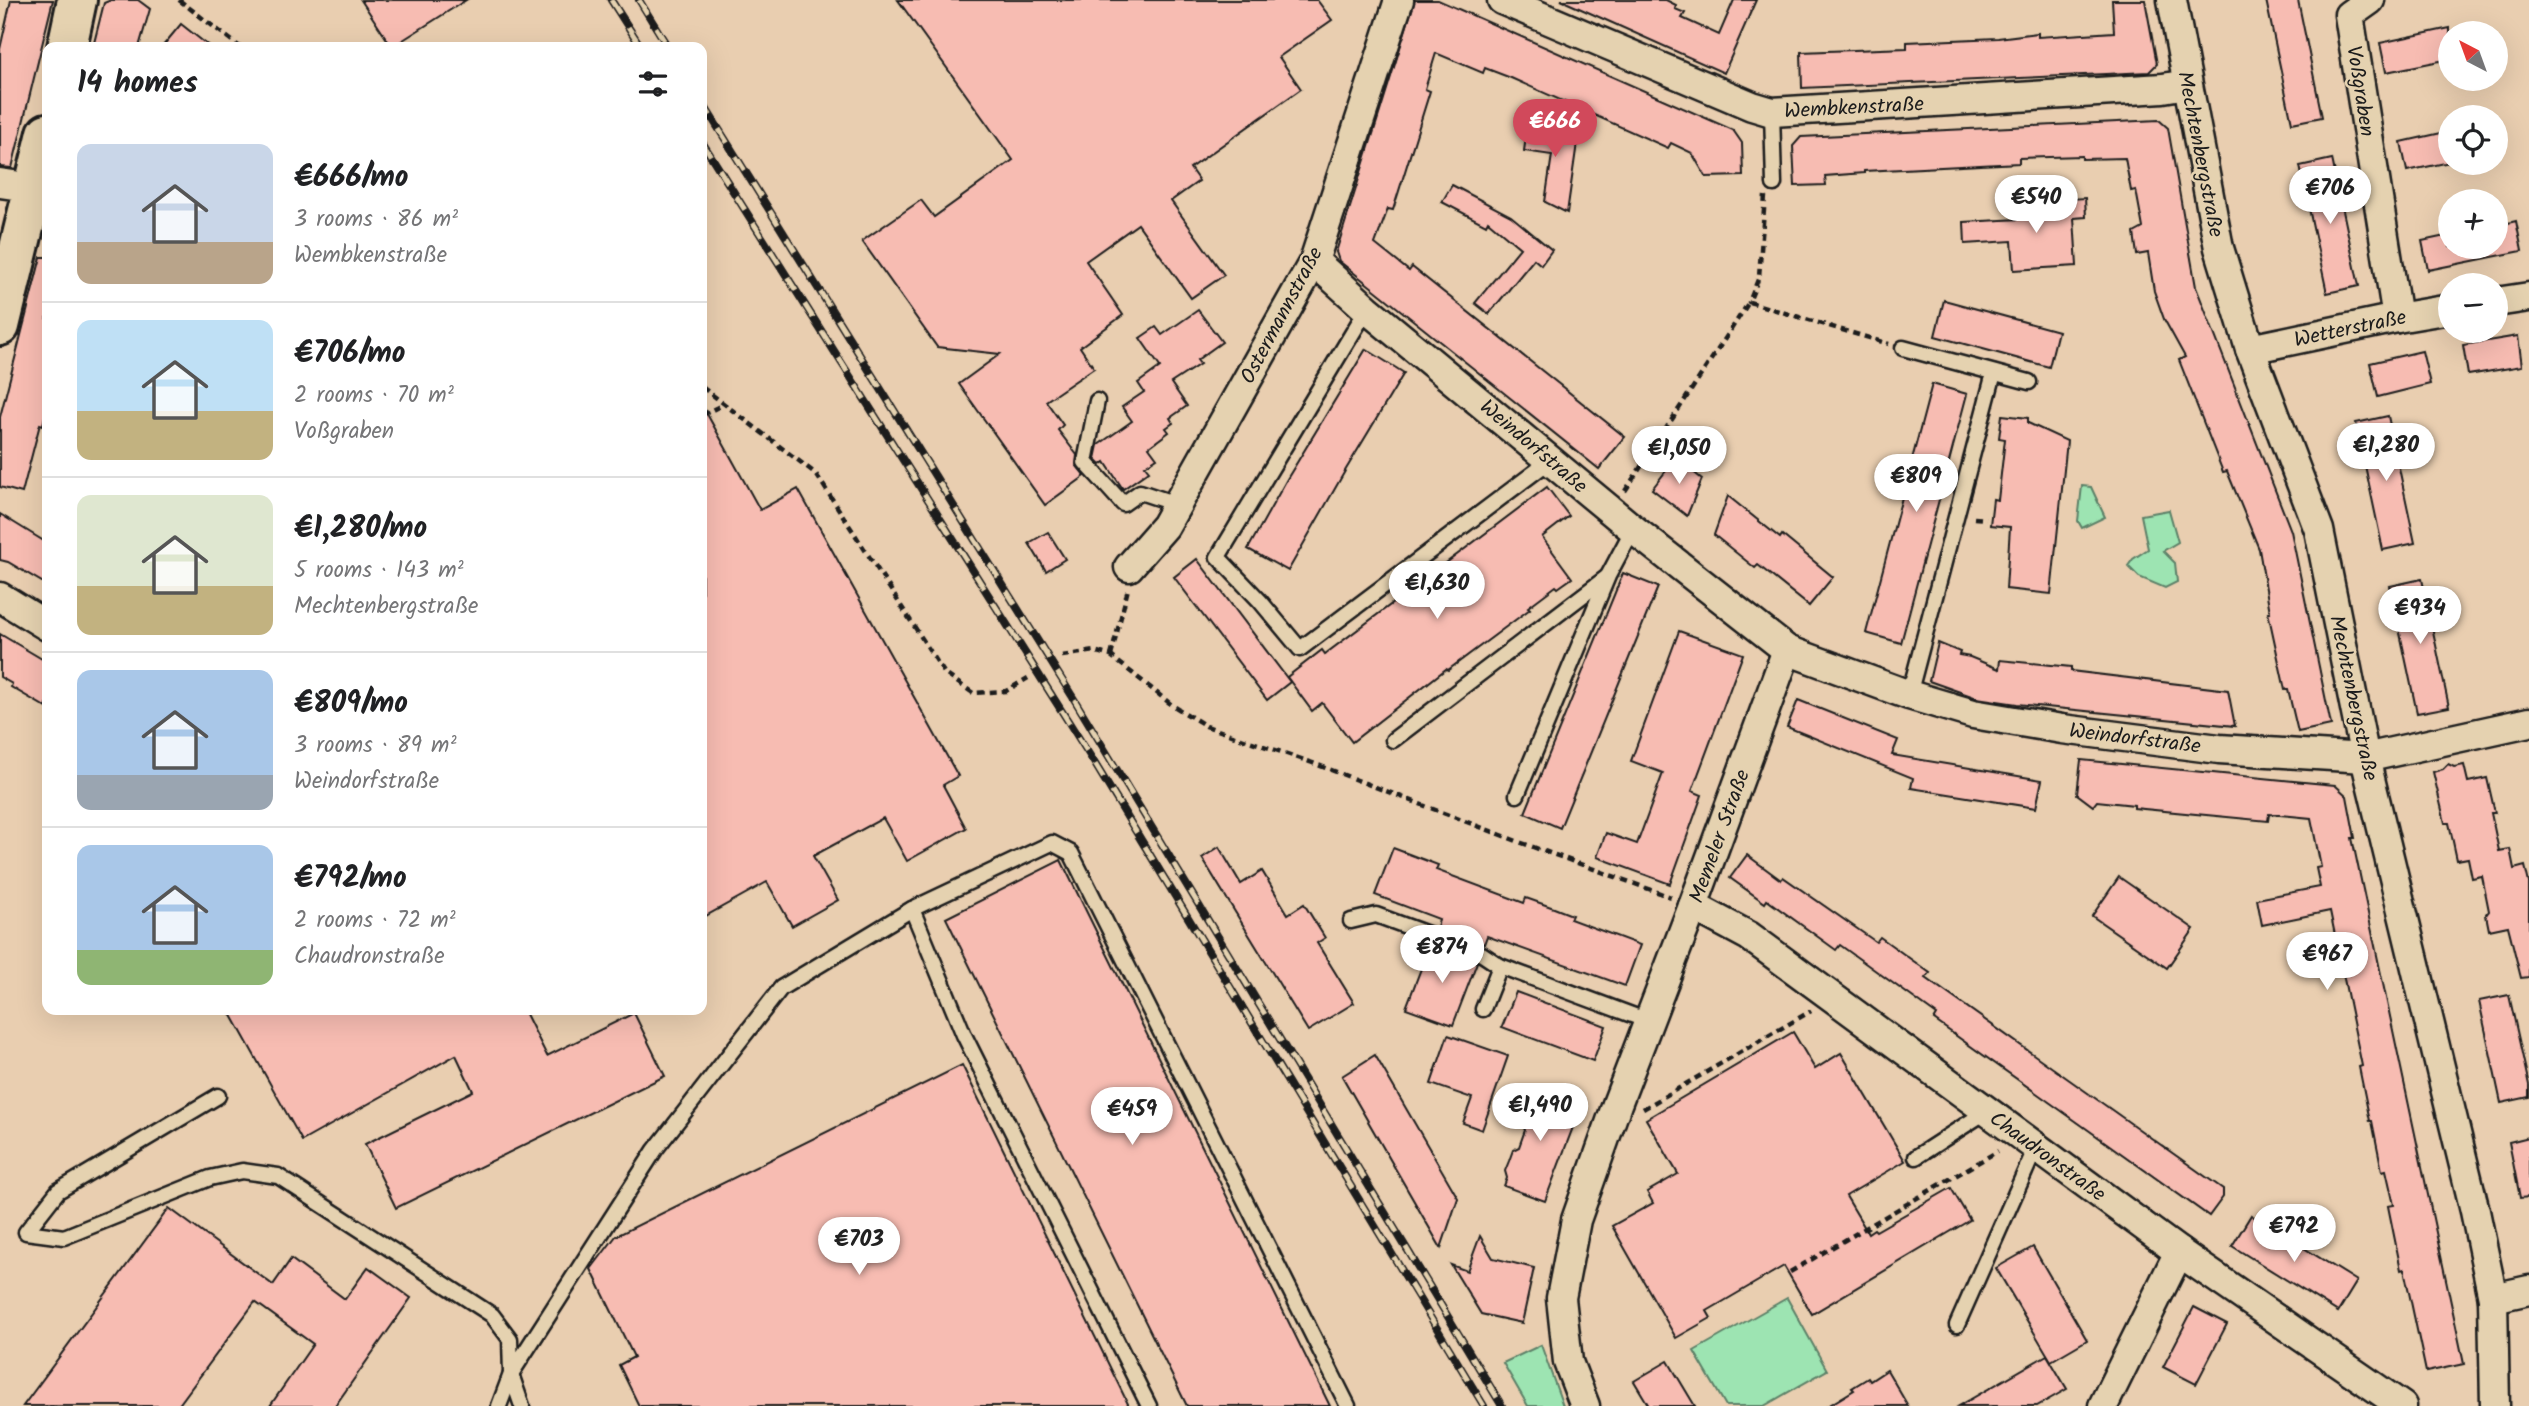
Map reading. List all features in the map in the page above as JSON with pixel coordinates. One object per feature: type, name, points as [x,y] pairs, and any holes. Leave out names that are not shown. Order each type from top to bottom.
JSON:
[{"type":"main road","points":[[68,42],[77,0]]},
{"type":"main road","points":[[0,326],[27,189],[42,147]]},
{"type":"street","name":"Ostermannstraße","points":[[1129,567],[1164,526],[1314,261],[1399,0]]},
{"type":"street","name":"Wembkenstraße","points":[[1502,0],[1752,106],[1772,112],[2149,89],[2187,84]]},
{"type":"street","name":"Mechtenbergstraße","points":[[2172,0],[2219,248],[2250,349],[2319,530],[2365,758],[2475,1212],[2493,1298],[2495,1406]]},
{"type":"street","name":"Voßgraben","points":[[2370,0],[2349,15],[2397,318]]},
{"type":"street","name":"Weindorfstraße","points":[[1314,261],[1367,309],[1633,529],[1787,650],[1909,695],[1973,713],[2062,729],[2219,749],[2365,758],[2529,722]]},
{"type":"street","points":[[2508,300],[2529,297]]},
{"type":"street","name":"Wetterstraße","points":[[2250,349],[2438,311]]},
{"type":"street","points":[[0,597],[42,623]]},
{"type":"street","name":"Memeler Straße","points":[[1584,1406],[1567,1362],[1560,1297],[1576,1220],[1787,650]]},
{"type":"street","name":"Chaudronstraße","points":[[1693,906],[1749,936],[2179,1252],[2402,1406]]},
{"type":"street","points":[[2103,1406],[2179,1252]]},
{"type":"street","points":[[2493,1298],[2529,1290]]},
{"type":"lane","points":[[1772,112],[1774,184]]},
{"type":"lane","points":[[1367,309],[1218,557],[1261,601],[1300,649],[1551,460]]},
{"type":"lane","points":[[1903,348],[2029,382]]},
{"type":"lane","points":[[1909,695],[1994,373]]},
{"type":"lane","points":[[1097,401],[1085,462],[1123,505],[1140,492],[1176,504]]},
{"type":"lane","points":[[1517,795],[1608,576],[1633,529]]},
{"type":"lane","points":[[1393,740],[1608,576]]},
{"type":"lane","points":[[499,1406],[511,1374],[655,1150],[781,988],[912,909],[1052,843],[1072,853],[1348,1406]]},
{"type":"lane","points":[[912,909],[964,1035],[1149,1406]]},
{"type":"lane","points":[[1351,921],[1376,915],[1482,954],[1500,966],[1648,1021]]},
{"type":"lane","points":[[1483,1009],[1500,966]]},
{"type":"lane","points":[[218,1096],[58,1191],[26,1233],[64,1237],[210,1178],[242,1171],[278,1176],[492,1315],[510,1339],[511,1374],[522,1406]]},
{"type":"lane","points":[[1916,1157],[1987,1111]]},
{"type":"lane","points":[[1957,1325],[2029,1142]]},
{"type":"path","points":[[179,0],[234,42]]},
{"type":"path","points":[[1612,511],[1749,302],[1759,277],[1765,197],[1774,184]]},
{"type":"path","points":[[1749,302],[1903,348]]},
{"type":"path","points":[[707,391],[816,474],[945,674],[973,693],[1006,691],[1028,678]]},
{"type":"path","points":[[707,412],[724,404]]},
{"type":"path","points":[[1111,656],[1127,597],[1129,567]]},
{"type":"path","points":[[1062,656],[1094,651],[1111,656],[1172,705],[1206,726],[1310,762],[1693,906]]},
{"type":"path","points":[[1617,1104],[1644,1109],[1833,998]]},
{"type":"path","points":[[1790,1272],[2029,1142]]},
{"type":"green space","points":[[2082,486],[2091,487],[2105,517],[2082,528],[2078,521]]},
{"type":"green space","points":[[2169,510],[2178,542],[2163,551],[2175,563],[2177,582],[2165,588],[2139,577],[2128,566],[2148,549],[2141,515]]},
{"type":"green space","points":[[1787,1298],[1827,1370],[1764,1406],[1726,1406],[1694,1351]]},
{"type":"green space","points":[[1541,1345],[1563,1406],[1528,1406],[1503,1363]]},
{"type":"building","points":[[11,0],[53,0],[12,168],[0,167],[0,49]]},
{"type":"building","points":[[111,0],[138,0],[150,9],[140,42],[94,42],[104,3]]},
{"type":"building","points":[[361,0],[466,0],[400,42],[389,42]]},
{"type":"building","points":[[898,0],[1317,0],[1332,20],[1279,57],[1301,89],[1190,168],[1199,181],[1171,201],[1224,275],[1191,298],[1138,224],[1086,261],[1123,315],[1080,347],[1094,368],[1046,401],[1063,425],[1058,430],[1077,455],[1076,465],[1085,476],[1045,505],[959,384],[1000,354],[937,347],[862,241],[921,200],[934,217],[1013,160]]},
{"type":"building","points":[[1415,0],[1438,0],[1733,130],[1742,143],[1743,176],[1706,177],[1692,153],[1671,143],[1668,148],[1511,78],[1485,68],[1483,73],[1436,53],[1425,89],[1430,91],[1393,210],[1388,209],[1375,244],[1409,271],[1412,267],[1625,437],[1599,469],[1339,261],[1336,252]]},
{"type":"building","points":[[1561,0],[1666,0],[1676,5],[1675,9],[1685,13],[1682,18],[1719,35],[1734,0],[1756,0],[1724,73]]},
{"type":"building","points":[[2112,0],[2145,0],[2157,64],[2149,72],[1802,88],[1801,52],[1907,48],[1907,42],[1998,38],[2038,33],[2038,37],[2114,32]]},
{"type":"building","points":[[2266,0],[2298,0],[2322,117],[2292,123]]},
{"type":"building","points":[[181,24],[204,42],[166,42]]},
{"type":"building","points":[[2438,31],[2438,61],[2386,72],[2380,43]]},
{"type":"building","points":[[2159,120],[2168,128],[2196,287],[2291,531],[2331,725],[2298,732],[2288,690],[2285,690],[2268,612],[2259,549],[2227,471],[2223,472],[2179,360],[2185,357],[2164,319],[2154,291],[2148,253],[2137,255],[2134,233],[2143,228],[2136,190],[2131,191],[2125,158],[2019,158],[2019,163],[1864,171],[1825,176],[1826,185],[1795,186],[1793,146],[1801,137]]},
{"type":"building","points":[[1528,122],[1579,129],[1567,213],[1545,202],[1552,155],[1524,151]]},
{"type":"building","points":[[2438,134],[2438,165],[2407,171],[2401,142]]},
{"type":"building","points":[[2332,159],[2359,286],[2327,293],[2300,166]]},
{"type":"building","points":[[1452,185],[1511,216],[1552,250],[1541,265],[1534,259],[1489,314],[1475,303],[1520,248],[1488,221],[1486,225],[1442,202]]},
{"type":"building","points":[[2085,198],[2086,217],[2074,218],[2077,266],[2014,270],[2012,241],[1965,244],[1964,222],[2039,218],[2038,201]]},
{"type":"building","points":[[2516,221],[2522,251],[2508,254],[2508,223]]},
{"type":"building","points":[[2438,238],[2438,259],[2482,259],[2428,270],[2422,241]]},
{"type":"building","points":[[42,257],[42,425],[40,424],[22,493],[0,487],[0,417]]},
{"type":"building","points":[[1944,300],[2058,331],[2049,367],[1935,336]]},
{"type":"building","points":[[1198,310],[1222,342],[1197,360],[1200,364],[1171,383],[1187,406],[1170,418],[1173,423],[1166,428],[1169,432],[1149,447],[1157,458],[1145,466],[1149,471],[1123,489],[1105,462],[1101,465],[1095,459],[1098,445],[1132,421],[1122,407],[1144,392],[1138,383],[1160,367],[1140,338],[1156,327],[1162,335]]},
{"type":"building","points":[[2518,336],[2522,366],[2468,375],[2463,345],[2508,343],[2508,338]]},
{"type":"building","points":[[1366,349],[1404,373],[1288,571],[1248,549]]},
{"type":"building","points":[[2422,351],[2430,384],[2378,397],[2370,363]]},
{"type":"building","points":[[1932,384],[1967,394],[1901,643],[1866,633]]},
{"type":"building","points":[[707,414],[760,510],[798,489],[958,776],[943,785],[966,828],[907,861],[883,818],[813,856],[838,900],[792,926],[767,882],[707,915]]},
{"type":"building","points":[[2002,415],[2028,418],[2028,423],[2067,441],[2051,594],[2006,589],[2010,527],[1990,525],[1993,499],[1998,500],[2005,439],[1999,438]]},
{"type":"building","points":[[2388,416],[2415,543],[2383,550],[2356,423]]},
{"type":"building","points":[[1676,458],[1702,479],[1687,516],[1652,489]]},
{"type":"building","points":[[1547,487],[1569,516],[1542,537],[1572,578],[1558,588],[1556,586],[1528,607],[1530,609],[1446,669],[1352,742],[1322,703],[1312,711],[1287,677],[1322,650],[1325,654]]},
{"type":"building","points":[[1728,496],[1780,538],[1782,535],[1833,577],[1809,606],[1758,565],[1755,568],[1714,535]]},
{"type":"building","points":[[0,514],[42,540],[42,582],[8,562],[0,560]]},
{"type":"building","points":[[1048,532],[1065,559],[1046,571],[1029,543]]},
{"type":"building","points":[[1197,559],[1290,682],[1267,700],[1174,577]]},
{"type":"building","points":[[1623,573],[1658,587],[1560,828],[1525,813]]},
{"type":"building","points":[[2422,579],[2449,707],[2417,713],[2390,586]]},
{"type":"building","points":[[1679,631],[1743,654],[1692,791],[1702,795],[1670,884],[1597,857],[1606,833],[1637,844],[1663,773],[1631,761]]},
{"type":"building","points":[[0,634],[42,659],[42,705],[11,687],[12,684],[0,677]]},
{"type":"building","points":[[1938,643],[1960,652],[1959,655],[1999,669],[2000,660],[2071,667],[2071,671],[2228,690],[2235,726],[1977,698],[1929,681]]},
{"type":"building","points":[[1798,700],[1898,740],[1892,755],[2042,780],[2036,808],[1911,788],[1913,778],[1787,727]]},
{"type":"building","points":[[2081,760],[2335,785],[2347,796],[2355,838],[2352,838],[2464,1364],[2426,1372],[2404,1269],[2401,1270],[2388,1206],[2394,1205],[2386,1170],[2382,1171],[2370,1121],[2359,1067],[2362,1066],[2330,911],[2262,925],[2257,899],[2320,887],[2316,868],[2321,867],[2311,818],[2269,814],[2268,821],[2134,808],[2134,805],[2097,801],[2093,806],[2077,794]]},
{"type":"building","points":[[2448,764],[2454,767],[2464,765],[2468,782],[2487,778],[2495,813],[2491,813],[2499,851],[2510,849],[2514,869],[2525,866],[2529,883],[2529,977],[2521,978],[2508,926],[2489,930],[2486,915],[2489,911],[2482,876],[2472,878],[2468,858],[2457,860],[2433,772]]},
{"type":"building","points":[[1219,847],[1241,884],[1262,871],[1288,914],[1304,904],[1325,938],[1317,943],[1354,1003],[1308,1031],[1202,858]]},
{"type":"building","points":[[1393,848],[1438,865],[1436,870],[1524,903],[1526,898],[1554,908],[1572,915],[1570,919],[1640,945],[1625,986],[1487,936],[1484,944],[1437,927],[1439,919],[1375,895]]},
{"type":"building","points":[[1747,855],[1876,942],[1880,937],[1930,973],[1926,978],[2223,1189],[2223,1197],[2209,1216],[1934,1020],[1937,1015],[1840,945],[1836,950],[1767,900],[1765,903],[1730,878]]},
{"type":"building","points":[[1061,860],[1330,1406],[1187,1406],[946,918]]},
{"type":"building","points":[[2119,877],[2194,929],[2167,968],[2092,916]]},
{"type":"building","points":[[1430,945],[1477,962],[1453,1025],[1406,1008]]},
{"type":"building","points":[[1516,992],[1606,1026],[1593,1061],[1502,1027]]},
{"type":"building","points":[[2509,995],[2529,1085],[2529,1097],[2501,1103],[2479,1001]]},
{"type":"building","points":[[232,1015],[526,1015],[547,1056],[630,1015],[635,1015],[665,1076],[396,1208],[365,1144],[473,1091],[456,1055],[302,1141]]},
{"type":"building","points":[[1793,1032],[1815,1069],[1841,1053],[1905,1161],[1846,1196],[1868,1233],[1951,1188],[1970,1220],[1812,1314],[1784,1266],[1707,1311],[1711,1318],[1676,1338],[1612,1226],[1653,1203],[1647,1192],[1678,1174],[1646,1119]]},
{"type":"building","points":[[1448,1035],[1508,1056],[1482,1130],[1463,1123],[1472,1098],[1431,1084]]},
{"type":"building","points":[[1375,1055],[1458,1198],[1441,1248],[1342,1076]]},
{"type":"building","points":[[962,1065],[1129,1406],[639,1406],[619,1365],[634,1357],[591,1269],[616,1236]]},
{"type":"building","points":[[1512,1089],[1532,1112],[1540,1091],[1581,1106],[1545,1201],[1504,1186],[1507,1178],[1505,1171],[1525,1130],[1507,1092]]},
{"type":"building","points":[[2529,1137],[2529,1197],[2520,1198],[2509,1142]]},
{"type":"building","points":[[169,1208],[273,1285],[291,1259],[345,1299],[368,1267],[411,1298],[335,1406],[270,1406],[313,1344],[255,1302],[178,1406],[23,1406]]},
{"type":"building","points":[[2251,1215],[2357,1281],[2338,1312],[2232,1246]]},
{"type":"building","points":[[1480,1236],[1493,1258],[1534,1268],[1522,1323],[1481,1314],[1451,1265],[1467,1271]]},
{"type":"building","points":[[2033,1247],[2087,1340],[2051,1361],[1996,1268]]},
{"type":"building","points":[[2194,1307],[2227,1324],[2196,1384],[2163,1367]]},
{"type":"building","points":[[2047,1355],[2067,1389],[2037,1406],[1959,1406]]},
{"type":"building","points":[[1668,1361],[1695,1406],[1649,1406],[1634,1381]]},
{"type":"building","points":[[1887,1370],[1908,1406],[1828,1406],[1868,1378],[1870,1381]]},
{"type":"railway","points":[[611,0],[638,42]]},
{"type":"railway","points":[[639,0],[665,42]]},
{"type":"railway","points":[[707,110],[1074,699],[1502,1406]]},
{"type":"railway","points":[[707,150],[1092,759],[1484,1406]]}]
